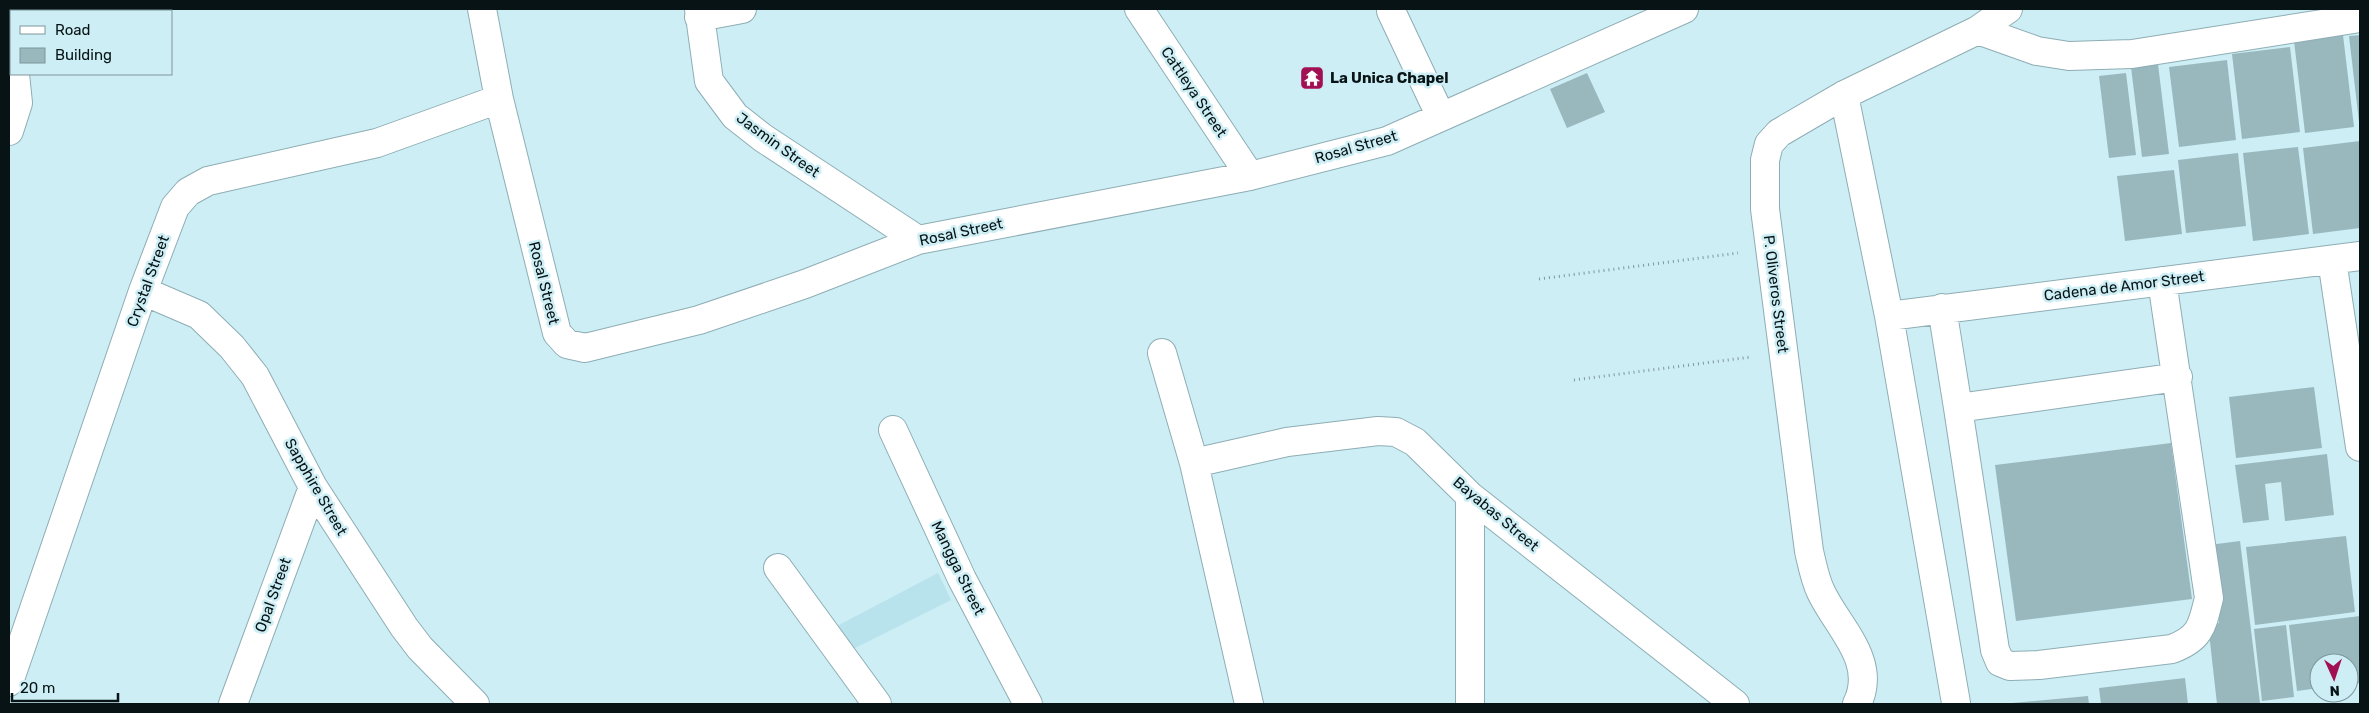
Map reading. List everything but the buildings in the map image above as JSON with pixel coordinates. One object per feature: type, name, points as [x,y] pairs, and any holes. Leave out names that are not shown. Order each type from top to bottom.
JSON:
[{"type":"street","name":"Rosal Street","points":[[482,9],[499,99],[557,333],[567,344],[586,348],[699,320],[805,284],[918,240],[1250,176],[1386,141],[1684,9]]},
{"type":"street","points":[[699,13],[742,9]]},
{"type":"street","name":"Cattleya Street","points":[[1139,9],[1250,176]]},
{"type":"street","name":"P. Oliveros Street","points":[[1857,704],[1863,692],[1861,658],[1851,638],[1834,617],[1820,590],[1809,551],[1765,209],[1765,160],[1769,144],[1779,133],[1844,95],[1978,30],[2008,9]]},
{"type":"street","points":[[1391,11],[1441,117]]},
{"type":"street","name":"Jasmin Street","points":[[699,13],[710,81],[735,116],[763,138],[918,240]]},
{"type":"street","points":[[1978,30],[2037,51],[2069,56],[2087,56],[2132,54],[2360,18]]},
{"type":"street","points":[[9,131],[18,103],[15,75]]},
{"type":"street","points":[[1844,95],[1889,316],[1956,703]]},
{"type":"street","name":"Crystal Street","points":[[9,682],[143,291],[175,207],[188,192],[208,181],[377,143],[499,99]]},
{"type":"street","name":"Cadena de Amor Street","points":[[1889,316],[2360,256]]},
{"type":"street","points":[[2332,260],[2360,447]]},
{"type":"street","points":[[1942,308],[1995,650],[2000,662],[2010,666],[2039,665],[2172,649],[2188,644],[2196,636],[2209,598],[2178,377],[2162,281]]},
{"type":"street","name":"Sapphire Street","points":[[143,291],[200,315],[232,347],[255,376],[313,486],[404,627],[420,648],[475,704]]},
{"type":"street","points":[[1162,353],[1194,463],[1245,703]]},
{"type":"street","points":[[1958,408],[2178,377]]},
{"type":"street","name":"Mangga Street","points":[[893,430],[962,580],[1028,704]]},
{"type":"street","name":"Bayabas Street","points":[[1194,463],[1287,442],[1378,431],[1396,432],[1416,442],[1470,496],[1735,704]]},
{"type":"street","name":"Opal Street","points":[[233,704],[313,486]]},
{"type":"street","points":[[1470,496],[1470,704]]},
{"type":"street","points":[[778,568],[877,704]]},
{"type":"path","points":[[1539,279],[1771,249]]},
{"type":"path","points":[[1574,380],[1784,353]]},
{"type":"shaded area","points":[[938,573],[951,600],[853,649],[835,627]]},
{"type":"place","name":"La Unica Chapel","points":[[1312,78]]}]
